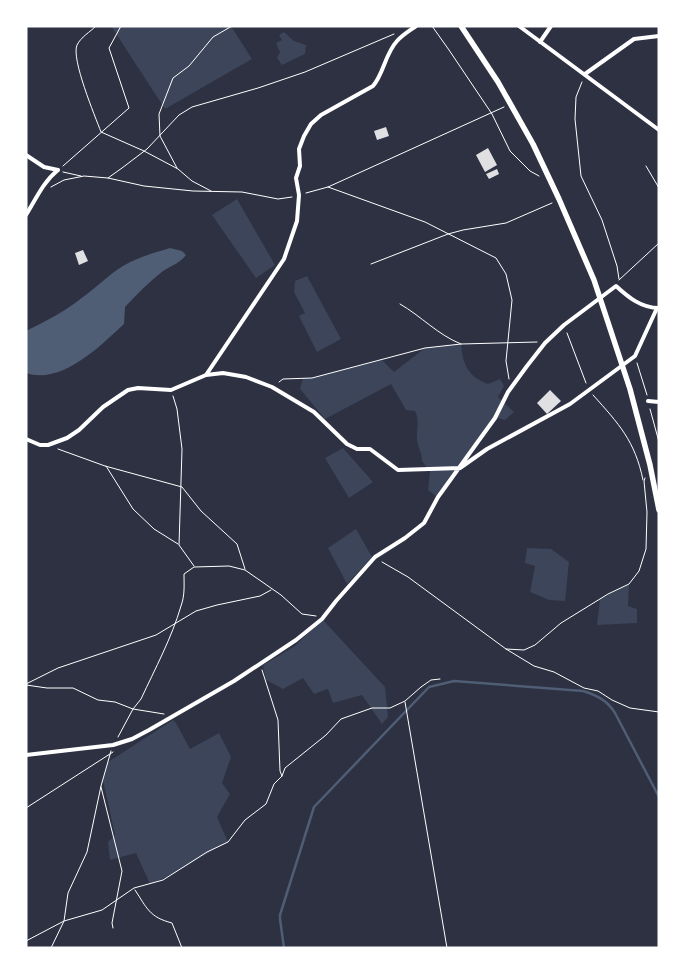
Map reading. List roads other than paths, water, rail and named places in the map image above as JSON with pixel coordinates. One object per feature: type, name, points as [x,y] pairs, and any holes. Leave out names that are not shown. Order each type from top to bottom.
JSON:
[{"type":"main road","points":[[461,26],[511,104],[552,183],[601,296],[623,364],[650,465],[659,510]]},
{"type":"street","points":[[206,375],[284,259],[297,221],[299,196],[296,183],[300,166],[299,149],[311,124],[322,115],[373,86],[396,42],[416,26]]},
{"type":"street","points":[[519,26],[659,130]]},
{"type":"street","points":[[540,42],[551,26]]},
{"type":"street","points":[[585,74],[634,39],[659,36]]},
{"type":"street","points":[[26,155],[44,167],[58,170],[49,177],[26,215]]},
{"type":"street","points":[[26,440],[40,445],[48,445],[67,438],[79,430],[103,407],[128,390],[138,388],[171,390],[206,375],[223,373],[234,374],[272,387],[314,412],[347,444],[357,449],[370,449],[398,470],[460,468],[487,449],[570,404],[635,356],[658,308],[636,302],[616,286],[601,296],[545,343],[508,392],[496,418],[460,468],[438,497],[424,523],[406,538],[375,557],[336,600],[324,617],[296,640],[261,664],[175,716],[132,739],[113,745],[26,755]]},
{"type":"street","points":[[648,401],[659,402]]},
{"type":"waterway","points":[[284,948],[280,915],[314,807],[429,687],[454,681],[583,691],[597,696],[605,701],[615,713],[659,797]]}]
